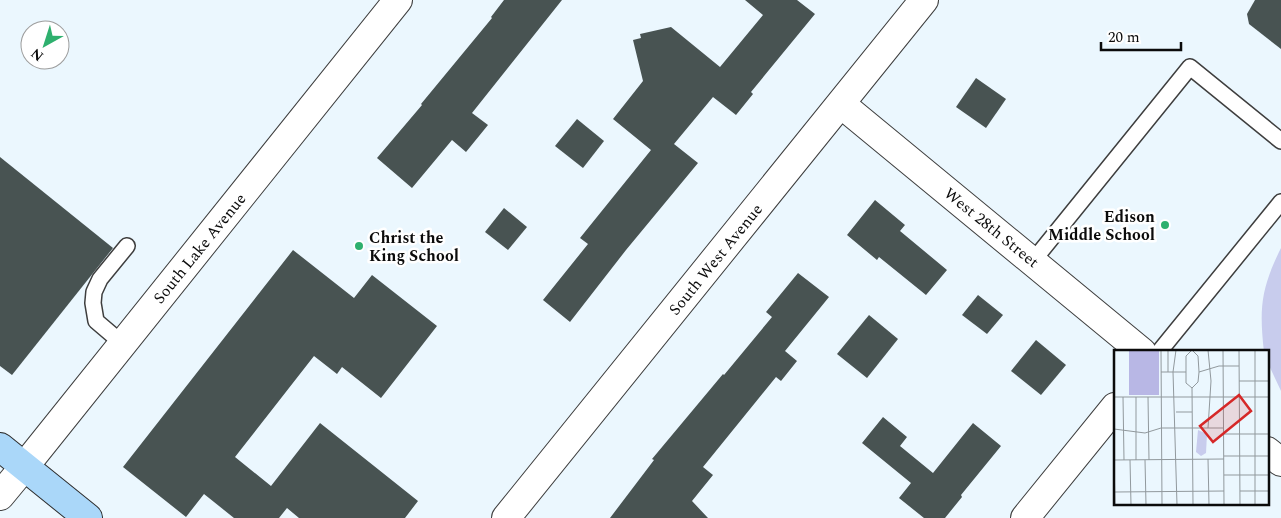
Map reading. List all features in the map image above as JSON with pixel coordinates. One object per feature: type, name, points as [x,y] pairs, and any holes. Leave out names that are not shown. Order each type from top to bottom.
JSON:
[{"type":"main road","points":[[0,447],[88,518]]},
{"type":"street","name":"South Lake Avenue","points":[[0,496],[398,0]]},
{"type":"street","name":"South West Avenue","points":[[506,518],[924,0]]},
{"type":"street","name":"West 28th Street","points":[[841,104],[1033,260],[1140,350]]},
{"type":"street","points":[[1025,518],[1114,408]]},
{"type":"street","points":[[1268,452],[1281,462]]},
{"type":"lane","points":[[1033,260],[1190,67],[1281,141]]},
{"type":"lane","points":[[1161,350],[1281,202]]},
{"type":"lane","points":[[123,344],[96,321],[93,303],[94,292],[100,279],[127,246]]},
{"type":"shaded area","points":[[1281,248],[1281,391],[1268,363],[1268,350],[1264,350],[1262,323],[1263,298],[1274,262]]},
{"type":"building","points":[[504,0],[562,0],[472,113],[488,125],[466,152],[452,140],[412,188],[377,158],[492,18]]},
{"type":"building","points":[[745,0],[797,0],[815,14],[751,92],[753,94],[736,115],[713,97],[674,144],[698,163],[626,250],[570,322],[543,300],[588,244],[580,238],[651,150],[613,119],[643,81],[633,40],[641,38],[640,34],[671,27],[720,67],[763,15]]},
{"type":"building","points":[[1255,0],[1281,0],[1281,49],[1249,24],[1247,14]]},
{"type":"building","points":[[976,78],[1006,99],[986,128],[956,107]]},
{"type":"building","points":[[577,119],[604,141],[583,168],[555,146]]},
{"type":"building","points":[[0,157],[113,248],[12,375],[0,366]]},
{"type":"building","points":[[875,200],[905,225],[900,231],[947,270],[926,295],[879,257],[877,260],[847,235]]},
{"type":"building","points":[[504,208],[527,227],[508,250],[485,232]]},
{"type":"building","points":[[293,250],[354,298],[372,275],[437,326],[381,398],[342,367],[337,374],[314,356],[235,457],[271,486],[320,423],[418,501],[405,518],[299,518],[287,508],[279,518],[234,518],[204,494],[186,517],[123,467]]},
{"type":"building","points":[[798,273],[829,297],[785,351],[797,361],[781,381],[776,377],[703,467],[713,475],[692,501],[708,518],[610,518],[654,460],[652,459],[772,317],[766,312]]},
{"type":"building","points":[[978,295],[1003,315],[987,334],[962,315]]},
{"type":"building","points":[[869,315],[898,339],[867,378],[837,354]]},
{"type":"building","points":[[1036,340],[1066,365],[1041,395],[1011,371]]},
{"type":"building","points":[[883,417],[907,437],[900,446],[933,473],[973,423],[1001,446],[945,518],[924,518],[899,498],[911,483],[862,443]]},
{"type":"place","name":"Edison Middle School","points":[[1165,225]]},
{"type":"place","name":"Christ the King School","points":[[359,246]]}]
